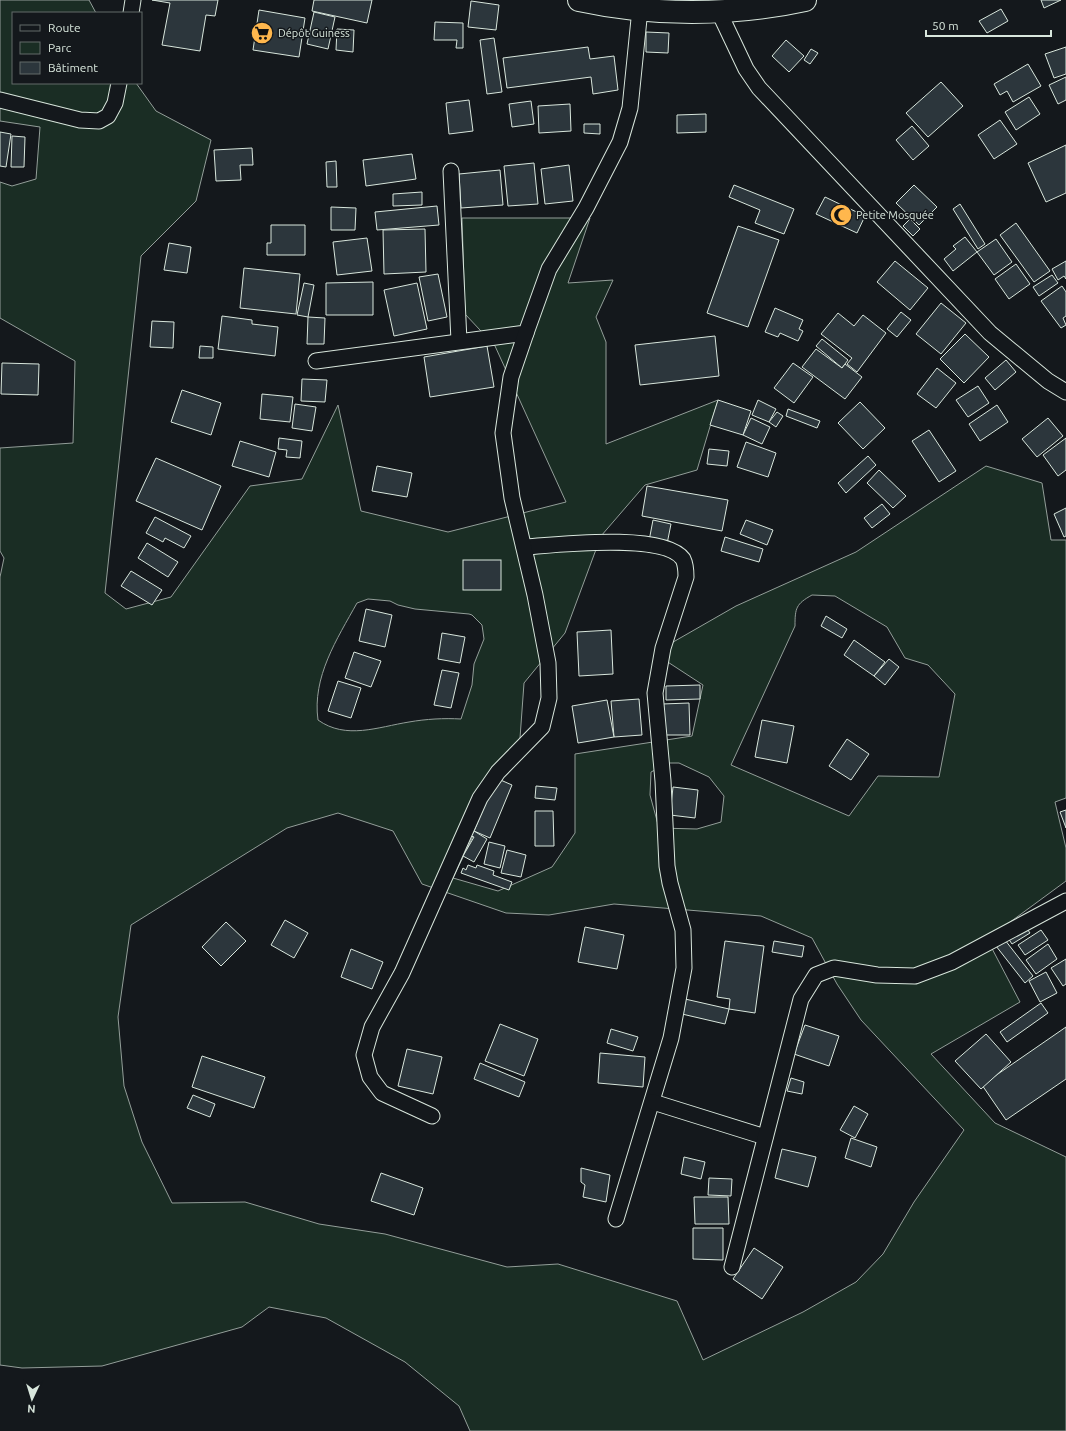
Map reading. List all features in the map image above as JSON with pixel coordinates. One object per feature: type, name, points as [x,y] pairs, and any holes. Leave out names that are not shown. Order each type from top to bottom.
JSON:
[{"type":"highway","points":[[579,0],[601,5],[640,9],[719,12],[764,8],[805,0]]},
{"type":"street","points":[[131,12],[133,0]]},
{"type":"street","points":[[432,1116],[382,1093],[370,1077],[364,1055],[372,1027],[402,973],[480,798],[498,772],[542,727],[549,698],[548,663],[536,595],[512,498],[503,433],[510,377],[549,269],[586,208],[620,142],[630,108],[640,9]]},
{"type":"street","points":[[719,12],[746,69],[759,88],[990,333],[1048,381],[1066,392]]},
{"type":"street","points":[[0,100],[80,120],[99,121],[108,116],[115,102],[118,84]]},
{"type":"street","points":[[451,171],[459,341]]},
{"type":"street","points":[[316,361],[526,333]]},
{"type":"street","points":[[524,547],[594,542],[642,544],[669,550],[682,558],[686,567],[686,577],[663,648],[656,693],[668,866],[670,883],[683,930],[684,968],[671,1038],[653,1102],[616,1219]]},
{"type":"street","points":[[732,1267],[801,998],[816,975],[834,968],[877,975],[915,976],[952,962],[1066,900]]},
{"type":"street","points":[[653,1102],[765,1137]]},
{"type":"green space","points":[[0,0],[89,0],[95,12],[12,12],[12,84],[137,84],[156,111],[211,140],[196,201],[141,256],[105,593],[126,609],[171,597],[250,486],[302,479],[338,405],[361,511],[448,532],[566,502],[495,346],[465,314],[462,218],[590,218],[568,283],[613,280],[596,317],[606,342],[606,444],[718,400],[697,470],[645,485],[601,536],[565,633],[524,683],[520,738],[453,878],[498,891],[552,867],[575,833],[575,754],[692,736],[703,685],[654,653],[736,606],[856,552],[986,466],[1042,483],[1051,540],[1066,540],[1066,798],[1055,802],[1066,848],[1066,881],[987,939],[1020,1002],[931,1054],[995,1123],[1066,1157],[1066,1431],[470,1431],[459,1406],[405,1362],[326,1318],[269,1307],[242,1327],[102,1366],[22,1368],[0,1365],[0,577],[4,558],[0,551],[0,448],[73,443],[75,361],[0,318],[0,182],[12,186],[36,179],[40,127],[0,121]],"holes":[[[812,595],[835,596],[887,627],[905,658],[928,665],[955,694],[939,777],[878,776],[849,816],[731,765],[795,626],[796,611],[800,604]],[[368,599],[390,601],[398,605],[415,609],[469,614],[482,625],[484,639],[474,664],[472,685],[461,719],[422,720],[374,729],[351,731],[329,726],[318,720],[317,704],[319,689],[322,674],[328,659],[357,603]],[[669,763],[679,763],[709,777],[724,796],[721,822],[697,829],[659,828],[650,795],[651,772]],[[338,813],[393,831],[422,884],[506,913],[549,915],[614,904],[761,916],[812,938],[837,984],[861,1020],[964,1130],[914,1202],[883,1254],[856,1282],[803,1312],[703,1360],[677,1301],[558,1264],[507,1267],[385,1234],[319,1224],[245,1202],[172,1203],[142,1142],[124,1086],[118,1017],[131,925],[287,828]]]},
{"type":"building","points":[[152,0],[218,0],[215,16],[206,15],[200,51],[162,45],[170,3]]},
{"type":"building","points":[[314,0],[372,0],[367,23],[312,11]]},
{"type":"building","points":[[1041,0],[1061,0],[1044,8]]},
{"type":"building","points":[[471,1],[499,5],[496,30],[468,27]]},
{"type":"building","points":[[1001,9],[1008,21],[987,33],[979,21]]},
{"type":"building","points":[[259,10],[305,18],[299,57],[253,50]]},
{"type":"building","points":[[314,12],[335,17],[328,49],[307,44]]},
{"type":"building","points":[[435,22],[463,23],[463,48],[456,48],[457,40],[434,40]]},
{"type":"building","points":[[337,29],[354,30],[353,52],[336,50]]},
{"type":"building","points":[[646,32],[669,33],[668,53],[646,52]]},
{"type":"building","points":[[494,38],[502,92],[487,94],[480,40]]},
{"type":"building","points":[[786,40],[804,56],[789,72],[772,56]]},
{"type":"building","points":[[588,47],[590,59],[614,56],[618,90],[593,94],[591,77],[507,88],[503,58]]},
{"type":"building","points":[[1066,47],[1066,74],[1054,78],[1045,54]]},
{"type":"building","points":[[811,49],[818,53],[810,64],[804,60]]},
{"type":"building","points":[[1028,64],[1041,86],[1013,102],[1007,91],[1000,95],[994,84]]},
{"type":"building","points":[[1066,77],[1066,100],[1058,104],[1049,85]]},
{"type":"building","points":[[941,82],[963,106],[928,137],[906,113]]},
{"type":"building","points":[[1029,97],[1040,114],[1016,130],[1005,112]]},
{"type":"building","points":[[469,100],[473,131],[449,134],[446,103]]},
{"type":"building","points":[[531,101],[534,124],[512,127],[509,104]]},
{"type":"building","points":[[570,104],[571,131],[539,133],[538,106]]},
{"type":"building","points":[[706,114],[706,132],[677,133],[677,115]]},
{"type":"building","points":[[1000,120],[1017,144],[994,159],[978,135]]},
{"type":"building","points":[[584,124],[600,124],[600,134],[584,133]]},
{"type":"building","points":[[912,126],[929,146],[913,160],[896,140]]},
{"type":"building","points":[[0,132],[11,134],[6,167],[0,166]]},
{"type":"building","points":[[12,136],[25,137],[24,167],[11,167]]},
{"type":"building","points":[[1066,145],[1066,193],[1046,202],[1028,163]]},
{"type":"building","points":[[252,148],[253,165],[240,165],[241,180],[216,181],[214,150]]},
{"type":"building","points":[[412,154],[416,179],[366,186],[363,160]]},
{"type":"building","points":[[336,161],[337,187],[327,187],[326,162]]},
{"type":"building","points":[[534,163],[538,204],[508,206],[504,166]]},
{"type":"building","points":[[569,165],[573,201],[545,204],[541,169]]},
{"type":"building","points":[[500,170],[503,205],[461,208],[459,174]]},
{"type":"building","points":[[734,185],[794,209],[784,234],[755,223],[760,210],[729,197]]},
{"type":"building","points":[[914,185],[937,207],[919,225],[896,203]]},
{"type":"building","points":[[422,192],[422,205],[393,206],[393,194]]},
{"type":"building","name":"Petite Mosquée","points":[[825,197],[865,216],[857,233],[816,214]]},
{"type":"building","points":[[960,204],[985,244],[978,249],[953,209]]},
{"type":"building","points":[[437,206],[439,225],[377,230],[375,212]]},
{"type":"building","points":[[331,207],[356,208],[355,230],[331,230]]},
{"type":"building","points":[[910,219],[920,229],[913,236],[903,226]]},
{"type":"building","points":[[1016,223],[1050,271],[1034,282],[1000,235]]},
{"type":"building","points":[[271,225],[305,225],[305,255],[267,255],[267,243],[271,243]]},
{"type":"building","points":[[738,226],[779,240],[748,327],[707,313]]},
{"type":"building","points":[[425,229],[426,272],[384,274],[383,230]]},
{"type":"building","points":[[965,237],[977,252],[953,271],[944,259],[956,249],[953,246]]},
{"type":"building","points":[[367,238],[372,271],[337,275],[333,242]]},
{"type":"building","points":[[996,239],[1012,262],[994,275],[977,252]]},
{"type":"building","points":[[169,243],[191,247],[187,273],[164,270]]},
{"type":"building","points":[[895,261],[928,288],[910,310],[877,282]]},
{"type":"building","points":[[1066,261],[1066,279],[1064,276],[1058,280],[1052,269]]},
{"type":"building","points":[[1016,264],[1030,284],[1009,299],[995,279]]},
{"type":"building","points":[[244,268],[300,274],[296,314],[240,308]]},
{"type":"building","points":[[438,274],[447,317],[428,321],[419,277]]},
{"type":"building","points":[[1052,275],[1058,283],[1039,296],[1033,287]]},
{"type":"building","points":[[373,282],[373,315],[326,315],[326,283]]},
{"type":"building","points":[[304,283],[314,285],[308,317],[297,315]]},
{"type":"building","points":[[417,283],[427,329],[394,336],[384,290]]},
{"type":"building","points":[[1062,286],[1066,292],[1066,316],[1063,318],[1066,325],[1061,328],[1041,301]]},
{"type":"building","points":[[941,303],[966,323],[941,354],[916,334]]},
{"type":"building","points":[[775,308],[803,320],[799,329],[803,331],[798,341],[780,333],[778,337],[765,332]]},
{"type":"building","points":[[901,312],[911,320],[897,337],[887,329]]},
{"type":"building","points":[[838,313],[854,326],[863,315],[886,333],[857,372],[847,364],[852,358],[821,334]]},
{"type":"building","points":[[222,316],[252,320],[252,324],[278,327],[275,356],[218,349]]},
{"type":"building","points":[[308,317],[325,318],[324,344],[307,344]]},
{"type":"building","points":[[152,321],[174,322],[173,348],[150,347]]},
{"type":"building","points":[[965,334],[989,357],[964,383],[940,359]]},
{"type":"building","points":[[715,336],[719,376],[640,385],[635,345]]},
{"type":"building","points":[[822,339],[848,360],[842,368],[816,346]]},
{"type":"building","points":[[200,346],[213,347],[213,358],[199,358]]},
{"type":"building","points":[[487,346],[494,387],[430,397],[424,357]]},
{"type":"building","points":[[816,349],[842,368],[845,364],[862,377],[845,399],[802,367]]},
{"type":"building","points":[[1006,360],[1016,372],[995,390],[985,378]]},
{"type":"building","points":[[2,363],[39,364],[38,395],[1,394]]},
{"type":"building","points":[[793,363],[813,377],[794,403],[774,388]]},
{"type":"building","points":[[937,368],[956,383],[936,408],[917,394]]},
{"type":"building","points":[[302,379],[327,380],[325,402],[301,401]]},
{"type":"building","points":[[978,386],[989,403],[968,417],[956,400]]},
{"type":"building","points":[[182,390],[221,403],[211,435],[171,422]]},
{"type":"building","points":[[262,394],[293,397],[290,422],[260,419]]},
{"type":"building","points":[[718,400],[751,411],[743,435],[710,425]]},
{"type":"building","points":[[758,400],[776,409],[769,422],[752,415]]},
{"type":"building","points":[[860,402],[885,428],[863,449],[838,423]]},
{"type":"building","points":[[295,404],[316,407],[312,431],[292,428]]},
{"type":"building","points":[[997,405],[1008,422],[980,441],[969,424]]},
{"type":"building","points":[[788,409],[820,421],[817,428],[786,416]]},
{"type":"building","points":[[777,412],[783,416],[776,427],[769,422]]},
{"type":"building","points":[[751,418],[770,427],[762,444],[743,435]]},
{"type":"building","points":[[1048,418],[1063,436],[1037,457],[1022,439]]},
{"type":"building","points":[[929,430],[956,471],[939,482],[912,441]]},
{"type":"building","points":[[279,438],[302,441],[300,458],[286,457],[287,450],[278,449]]},
{"type":"building","points":[[1066,438],[1066,470],[1058,476],[1043,455]]},
{"type":"building","points":[[240,441],[276,452],[269,477],[232,466]]},
{"type":"building","points":[[746,442],[776,453],[768,477],[737,467]]},
{"type":"building","points":[[709,449],[729,451],[727,466],[707,464]]},
{"type":"building","points":[[868,456],[876,465],[846,493],[838,483]]},
{"type":"building","points":[[156,458],[221,486],[202,530],[136,501]]},
{"type":"building","points":[[377,466],[412,473],[407,497],[372,491]]},
{"type":"building","points":[[879,470],[906,496],[893,508],[867,483]]},
{"type":"building","points":[[647,486],[728,500],[722,531],[642,516]]},
{"type":"building","points":[[882,504],[890,514],[872,528],[864,518]]},
{"type":"building","points":[[1066,508],[1066,536],[1064,537],[1054,514]]},
{"type":"building","points":[[155,517],[191,536],[184,548],[165,538],[163,542],[146,533]]},
{"type":"building","points":[[653,520],[671,524],[667,544],[649,541]]},
{"type":"building","points":[[746,520],[773,530],[767,545],[740,534]]},
{"type":"building","points":[[725,537],[763,549],[759,562],[721,551]]},
{"type":"building","points":[[147,543],[178,562],[168,577],[138,558]]},
{"type":"building","points":[[463,560],[501,560],[501,590],[463,590]]},
{"type":"building","points":[[131,571],[162,590],[152,605],[121,586]]},
{"type":"building","points":[[366,609],[392,615],[385,647],[359,641]]},
{"type":"building","points":[[826,616],[847,629],[842,638],[821,626]]},
{"type":"building","points":[[611,630],[613,674],[579,676],[577,632]]},
{"type":"building","points":[[442,633],[465,637],[460,663],[438,659]]},
{"type":"building","points":[[854,640],[885,662],[874,676],[844,655]]},
{"type":"building","points":[[354,652],[381,661],[371,687],[345,678]]},
{"type":"building","points":[[889,659],[899,667],[885,685],[874,676]]},
{"type":"building","points":[[442,670],[459,673],[451,708],[434,705]]},
{"type":"building","points":[[338,681],[361,688],[351,718],[328,711]]},
{"type":"building","points":[[700,685],[700,699],[666,700],[666,686]]},
{"type":"building","points":[[639,699],[642,735],[614,737],[611,701]]},
{"type":"building","points":[[607,700],[614,737],[578,743],[572,706]]},
{"type":"building","points":[[689,703],[690,735],[662,735],[662,704]]},
{"type":"building","points":[[762,720],[794,726],[787,763],[755,757]]},
{"type":"building","points":[[847,739],[869,754],[851,780],[829,766]]},
{"type":"building","points":[[496,778],[512,785],[490,838],[474,831]]},
{"type":"building","points":[[536,786],[557,788],[555,800],[535,798]]},
{"type":"building","points":[[673,787],[698,790],[695,818],[670,815]]},
{"type":"building","points":[[1066,810],[1066,828],[1060,812]]},
{"type":"building","points":[[535,811],[553,811],[554,846],[535,846]]},
{"type":"building","points":[[474,831],[487,839],[474,862],[463,856],[474,837],[471,836]]},
{"type":"building","points":[[489,842],[505,846],[500,868],[484,864]]},
{"type":"building","points":[[507,850],[526,855],[521,877],[501,873]]},
{"type":"building","points":[[468,865],[476,868],[477,865],[494,871],[493,875],[512,882],[509,890],[461,873],[463,868],[466,870]]},
{"type":"building","points":[[285,920],[308,933],[294,958],[271,945]]},
{"type":"building","points":[[226,922],[246,941],[221,966],[202,947]]},
{"type":"building","points":[[1025,926],[1030,933],[1012,944],[1008,938]]},
{"type":"building","points":[[585,927],[624,935],[617,969],[578,962]]},
{"type":"building","points":[[1041,930],[1048,940],[1025,955],[1018,945]]},
{"type":"building","points":[[1005,940],[1033,976],[1025,983],[996,946]]},
{"type":"building","points":[[725,941],[764,946],[755,1013],[729,1009],[730,999],[717,997]]},
{"type":"building","points":[[774,941],[804,946],[802,957],[772,952]]},
{"type":"building","points":[[1048,944],[1057,959],[1036,974],[1026,960]]},
{"type":"building","points":[[351,949],[383,962],[372,989],[341,977]]},
{"type":"building","points":[[1066,959],[1066,984],[1063,986],[1051,968]]},
{"type":"building","points":[[1046,972],[1057,993],[1040,1002],[1029,981]]},
{"type":"building","points":[[685,999],[729,1009],[725,1024],[682,1014]]},
{"type":"building","points":[[1041,1003],[1048,1013],[1007,1042],[1000,1032]]},
{"type":"building","points":[[500,1024],[538,1039],[524,1076],[485,1061]]},
{"type":"building","points":[[805,1025],[839,1036],[829,1066],[794,1054]]},
{"type":"building","points":[[1066,1027],[1066,1079],[1006,1120],[982,1085]]},
{"type":"building","points":[[611,1029],[638,1037],[633,1051],[607,1043]]},
{"type":"building","points":[[986,1034],[1011,1062],[981,1089],[955,1061]]},
{"type":"building","points":[[407,1049],[442,1057],[433,1094],[398,1086]]},
{"type":"building","points":[[600,1053],[645,1057],[643,1087],[598,1083]]},
{"type":"building","points":[[202,1056],[265,1077],[254,1108],[192,1087]]},
{"type":"building","points":[[480,1063],[525,1082],[519,1097],[474,1079]]},
{"type":"building","points":[[791,1078],[804,1082],[802,1094],[787,1091]]},
{"type":"building","points":[[193,1095],[215,1104],[210,1117],[187,1108]]},
{"type":"building","points":[[854,1106],[868,1114],[855,1138],[840,1130]]},
{"type":"building","points":[[851,1138],[877,1147],[871,1167],[845,1158]]},
{"type":"building","points":[[782,1149],[816,1157],[808,1187],[775,1178]]},
{"type":"building","points":[[684,1157],[705,1162],[701,1179],[681,1174]]},
{"type":"building","points":[[581,1168],[610,1175],[606,1202],[583,1197],[585,1185],[581,1182]]},
{"type":"building","points":[[381,1173],[423,1188],[414,1215],[371,1201]]},
{"type":"building","points":[[709,1178],[732,1179],[731,1196],[708,1195]]},
{"type":"building","points":[[694,1197],[728,1197],[729,1224],[695,1224]]},
{"type":"building","points":[[693,1228],[723,1228],[723,1260],[693,1259]]},
{"type":"building","points":[[754,1248],[783,1267],[762,1299],[733,1279]]},
{"type":"place","name":"Dépôt Guiness","points":[[262,33]]},
{"type":"place","name":"Petite Mosquée","points":[[841,215]]}]
